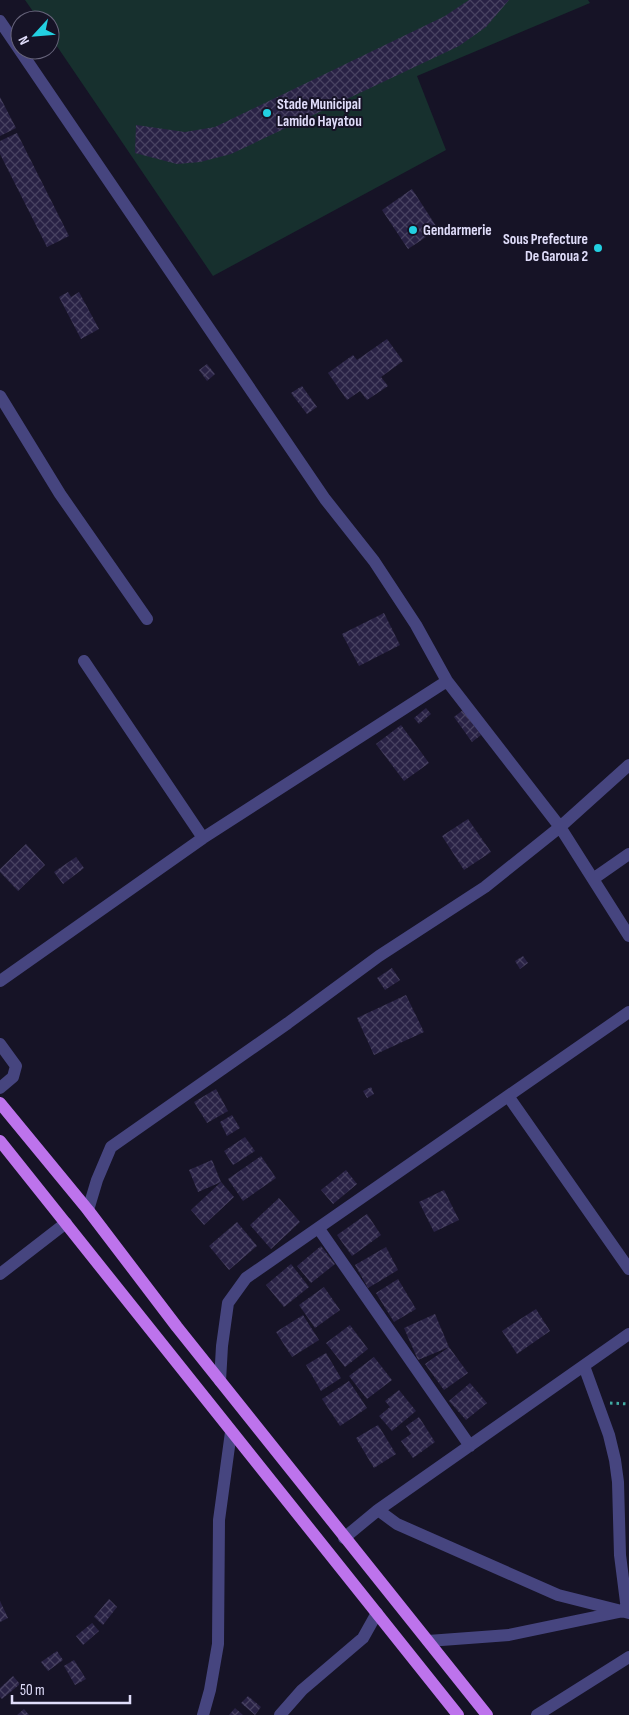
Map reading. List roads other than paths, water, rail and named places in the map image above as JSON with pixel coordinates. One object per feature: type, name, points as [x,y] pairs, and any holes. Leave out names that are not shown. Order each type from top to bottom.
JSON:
[{"type":"main road","points":[[0,1103],[88,1210],[171,1320],[487,1715]]},
{"type":"main road","points":[[0,1141],[230,1432],[284,1496],[458,1715]]},
{"type":"street","points":[[0,21],[325,499],[374,561],[416,626],[447,681],[560,827],[629,936]]},
{"type":"street","points":[[0,396],[60,494],[147,619]]},
{"type":"street","points":[[84,662],[203,838]]},
{"type":"street","points":[[0,982],[203,838],[447,681]]},
{"type":"street","points":[[88,1210],[97,1180],[112,1147],[288,1023],[379,956],[485,887],[560,827],[629,765]]},
{"type":"street","points":[[593,879],[629,854]]},
{"type":"street","points":[[220,1382],[222,1346],[228,1303],[246,1278],[629,1012]]},
{"type":"street","points":[[0,1044],[16,1066],[13,1077],[0,1088]]},
{"type":"street","points":[[508,1096],[629,1269]]},
{"type":"street","points":[[0,1274],[66,1223]]},
{"type":"street","points":[[319,1229],[470,1446]]},
{"type":"street","points":[[344,1538],[378,1510],[629,1334]]},
{"type":"street","points":[[584,1366],[616,1460],[620,1555],[627,1611]]},
{"type":"street","points":[[203,1715],[210,1690],[218,1644],[219,1520],[230,1432]]},
{"type":"street","points":[[378,1510],[397,1524],[558,1595],[627,1611]]},
{"type":"street","points":[[428,1641],[509,1635],[627,1611]]},
{"type":"street","points":[[280,1715],[302,1690],[364,1638],[377,1613]]},
{"type":"street","points":[[537,1715],[629,1658]]},
{"type":"place","name":"Stade Municipal Lamido Hayatou","points":[[267,113]]},
{"type":"place","name":"Gendarmerie","points":[[413,230]]},
{"type":"place","name":"Sous Prefecture De Garoua 2","points":[[598,248]]}]
